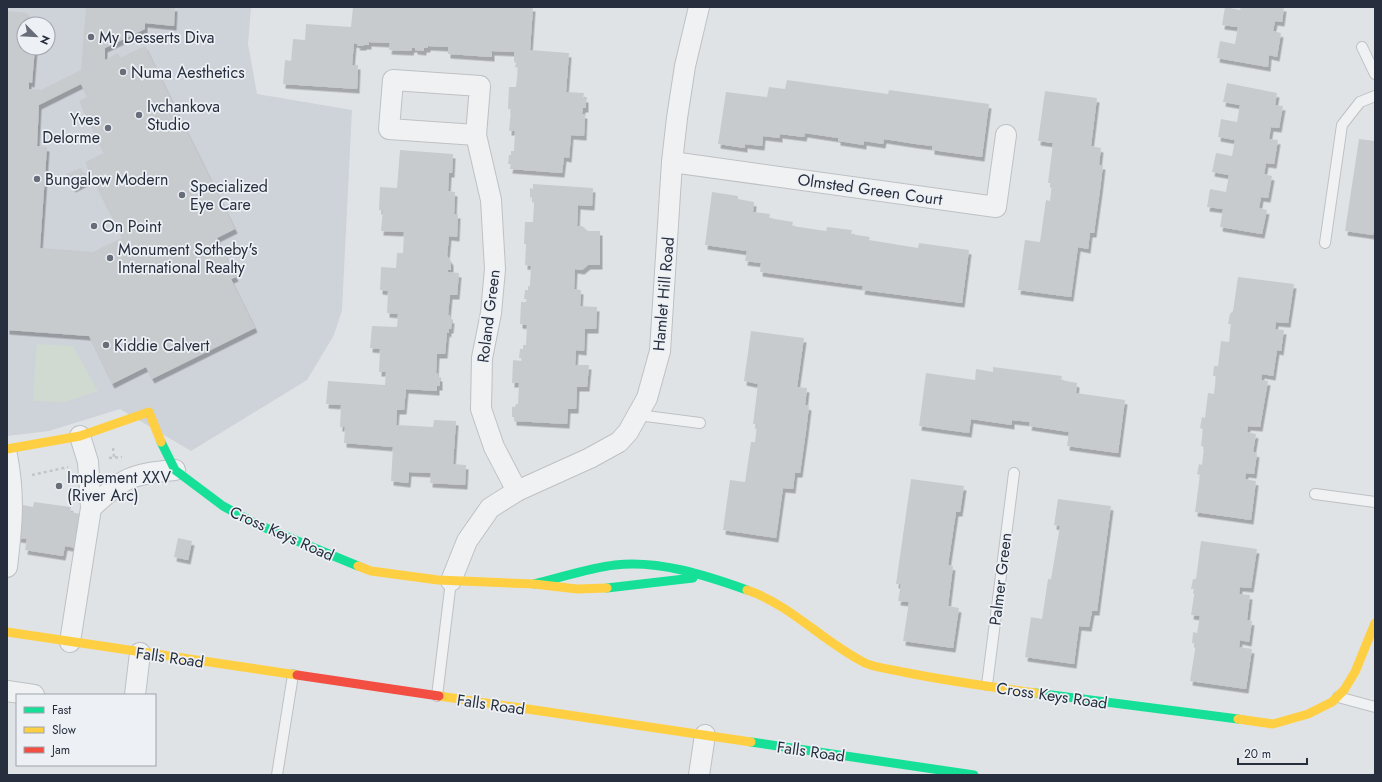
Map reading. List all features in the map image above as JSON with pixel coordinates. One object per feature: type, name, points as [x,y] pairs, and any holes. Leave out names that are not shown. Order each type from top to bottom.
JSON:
[{"type":"street","name":"Hamlet Hill Road","points":[[452,581],[467,541],[490,508],[517,491],[590,458],[618,442],[628,432],[646,398],[660,352],[672,162],[685,66],[699,7]]},
{"type":"street","name":"Roland Green","points":[[476,135],[389,129],[393,80],[480,86],[476,135],[491,200],[495,269],[492,313],[482,358],[481,409],[494,446],[517,491]]},
{"type":"street","name":"Olmsted Green Court","points":[[672,162],[996,207],[1006,135]]},
{"type":"street","name":"Cross Keys Road","points":[[7,449],[80,436],[149,412],[165,452],[176,470],[223,506],[256,524],[371,571],[452,581],[534,584],[577,589],[616,588],[701,577]]},
{"type":"street","points":[[70,642],[91,508],[88,462],[80,436]]},
{"type":"street","points":[[7,455],[13,496],[13,520],[7,566]]},
{"type":"street","points":[[91,508],[118,484],[136,475],[176,470]]},
{"type":"street","name":"Cross Keys Road","points":[[534,584],[600,568],[640,564],[666,566],[734,585],[759,594],[794,615],[836,647],[867,664],[933,678],[1273,724],[1324,706],[1338,697],[1354,674],[1375,622]]},
{"type":"street","name":"Falls Road","points":[[7,632],[974,775]]},
{"type":"street","points":[[135,694],[140,652]]},
{"type":"street","points":[[7,691],[27,694]]},
{"type":"street","points":[[699,775],[705,735]]},
{"type":"lane","points":[[1362,47],[1375,74]]},
{"type":"lane","points":[[1325,243],[1342,125],[1360,102],[1375,96]]},
{"type":"lane","points":[[638,415],[700,423]]},
{"type":"lane","name":"Palmer Green","points":[[987,685],[1014,473]]},
{"type":"lane","points":[[1315,494],[1375,502]]},
{"type":"lane","points":[[437,696],[452,581]]},
{"type":"lane","points":[[277,775],[293,675]]},
{"type":"lane","points":[[1338,697],[1375,708]]},
{"type":"path","points":[[29,476],[74,466]]},
{"type":"shaded area","points":[[7,7],[251,7],[248,44],[257,94],[352,110],[342,310],[334,335],[307,380],[191,451],[120,409],[49,431],[7,436]]},
{"type":"shaded area","points":[[37,344],[73,346],[98,391],[64,402],[33,401]]},
{"type":"building","points":[[86,7],[175,7],[174,26],[145,23],[145,29],[105,48],[105,60],[118,53],[120,58],[145,46],[235,229],[217,238],[236,277],[231,279],[255,328],[152,379],[146,367],[112,384],[89,336],[7,330],[7,11],[27,13],[29,16],[16,16],[16,56],[34,56],[32,83],[29,82],[29,89],[41,90],[81,70]],"holes":[[[81,84],[87,97],[79,101],[104,153],[85,162],[122,238],[93,252],[40,248],[47,147],[37,146],[39,105]]]},
{"type":"building","points":[[353,7],[533,7],[530,50],[569,53],[566,92],[584,93],[583,98],[586,98],[586,108],[583,108],[582,114],[585,114],[584,136],[571,135],[569,158],[564,157],[562,173],[510,169],[511,164],[508,164],[509,155],[511,155],[511,151],[514,151],[515,131],[509,131],[511,109],[508,109],[509,87],[516,87],[518,68],[515,67],[516,63],[514,62],[514,52],[492,51],[492,57],[448,54],[448,47],[428,46],[428,48],[424,48],[424,51],[415,50],[415,48],[412,48],[411,51],[389,50],[390,43],[369,42],[369,45],[357,46],[358,44],[354,43],[352,65],[358,65],[357,89],[283,84],[285,60],[291,61],[293,39],[305,40],[306,24],[351,27]]},
{"type":"building","points":[[1225,7],[1240,10],[1241,7],[1284,7],[1282,22],[1275,21],[1273,31],[1281,33],[1277,57],[1269,55],[1268,67],[1217,58],[1220,41],[1235,44],[1238,27],[1222,25]]},
{"type":"building","points":[[787,80],[888,94],[889,90],[989,104],[982,157],[932,150],[932,146],[884,139],[883,144],[864,141],[864,145],[838,141],[838,138],[805,133],[804,137],[780,134],[780,138],[763,136],[762,146],[745,144],[745,148],[718,144],[726,92],[767,97],[769,87],[785,89]]},
{"type":"building","points":[[1227,83],[1277,93],[1275,105],[1283,106],[1279,128],[1271,127],[1269,139],[1278,140],[1274,164],[1266,163],[1264,174],[1272,176],[1268,198],[1261,197],[1259,208],[1267,210],[1262,234],[1220,227],[1223,209],[1207,207],[1210,189],[1226,192],[1229,175],[1212,172],[1216,153],[1232,156],[1235,140],[1218,137],[1221,119],[1237,122],[1240,105],[1223,102]]},
{"type":"building","points":[[1045,91],[1097,98],[1091,146],[1101,148],[1099,165],[1103,165],[1100,190],[1094,233],[1090,233],[1088,249],[1078,247],[1071,297],[1018,290],[1025,240],[1040,242],[1046,200],[1050,201],[1052,183],[1048,183],[1053,143],[1038,141]]},
{"type":"building","points":[[1359,139],[1375,141],[1375,221],[1373,235],[1345,231]]},
{"type":"building","points":[[400,150],[453,154],[452,173],[449,173],[448,191],[455,192],[454,214],[458,214],[457,237],[449,236],[447,256],[451,261],[451,270],[448,270],[448,272],[459,273],[457,295],[450,295],[448,315],[450,315],[450,319],[452,319],[451,329],[449,329],[449,333],[447,332],[445,354],[437,354],[436,373],[438,373],[438,377],[440,377],[440,386],[437,386],[437,391],[406,389],[404,410],[397,410],[396,425],[433,427],[434,420],[456,421],[453,464],[466,465],[465,485],[430,483],[431,473],[409,472],[408,483],[391,481],[393,447],[344,443],[345,427],[340,427],[341,405],[326,404],[328,381],[385,385],[386,372],[379,372],[380,349],[370,348],[372,326],[397,327],[398,314],[387,313],[388,291],[380,290],[381,267],[396,268],[397,253],[403,253],[404,232],[381,231],[383,210],[379,210],[380,187],[397,188]]},
{"type":"building","points":[[81,168],[87,181],[73,188],[66,174]]},
{"type":"building","points":[[533,184],[593,188],[592,206],[578,205],[577,226],[582,226],[588,231],[600,231],[600,265],[588,265],[582,270],[575,269],[574,289],[581,290],[580,306],[597,307],[596,329],[585,329],[584,351],[576,350],[575,365],[589,365],[587,387],[577,387],[576,409],[568,409],[567,424],[514,421],[514,417],[512,417],[512,407],[515,407],[516,404],[518,404],[519,383],[512,383],[513,360],[522,361],[522,358],[519,358],[520,349],[523,349],[523,345],[526,345],[527,325],[520,324],[521,302],[527,302],[527,299],[524,299],[525,290],[528,290],[528,286],[530,286],[531,266],[525,265],[526,244],[524,244],[525,222],[533,222],[534,202],[532,202],[532,198],[530,197],[530,188],[533,189]]},
{"type":"building","points":[[712,192],[738,196],[738,199],[754,202],[753,212],[770,214],[769,218],[793,222],[792,226],[826,231],[827,227],[852,230],[851,234],[870,237],[869,240],[918,248],[919,243],[969,250],[962,303],[862,290],[863,286],[760,272],[761,263],[745,261],[747,251],[705,245]]},
{"type":"building","points":[[1238,277],[1294,284],[1288,323],[1276,322],[1275,329],[1284,330],[1281,351],[1277,350],[1273,376],[1262,374],[1261,380],[1268,381],[1260,427],[1248,426],[1247,432],[1256,434],[1253,452],[1257,453],[1254,474],[1246,473],[1245,479],[1256,481],[1251,520],[1195,512],[1200,475],[1197,474],[1199,464],[1202,465],[1204,447],[1201,446],[1203,429],[1200,428],[1202,417],[1205,418],[1208,393],[1214,394],[1216,376],[1213,376],[1214,366],[1218,366],[1221,341],[1229,342],[1231,324],[1228,324],[1230,314],[1233,311]]},
{"type":"building","points":[[751,331],[804,338],[797,387],[807,388],[805,405],[809,406],[806,431],[800,473],[795,473],[793,489],[783,488],[776,538],[723,530],[730,480],[745,482],[751,442],[755,442],[757,424],[753,424],[758,384],[744,381]]},
{"type":"building","points":[[993,367],[1062,376],[1061,380],[1077,383],[1076,393],[1125,400],[1118,453],[1067,446],[1069,432],[1029,426],[1030,422],[1012,420],[1012,425],[971,419],[969,433],[919,426],[926,373],[975,380],[976,369],[993,372]]},
{"type":"building","points":[[911,479],[964,486],[960,512],[956,512],[948,565],[953,566],[948,606],[959,608],[953,648],[903,641],[909,602],[898,601],[901,584],[896,584]]},
{"type":"building","points":[[1058,499],[1111,506],[1097,611],[1092,611],[1089,627],[1079,626],[1074,664],[1025,657],[1031,617],[1042,619],[1048,579],[1051,579],[1060,526],[1054,525]]},
{"type":"building","points":[[34,502],[71,507],[70,512],[81,514],[76,548],[65,546],[63,556],[25,550],[27,539],[18,538],[23,505],[33,507]]},
{"type":"building","points":[[178,538],[192,541],[188,560],[174,557]]},
{"type":"building","points":[[1201,541],[1257,549],[1251,588],[1240,587],[1239,594],[1250,595],[1247,620],[1252,621],[1249,642],[1240,640],[1239,647],[1252,649],[1246,689],[1190,681],[1196,644],[1192,643],[1193,632],[1197,633],[1200,616],[1191,615],[1195,589],[1191,589],[1193,579],[1196,579]]},
{"type":"traffic: fast","points":[[161,442],[175,470],[223,506],[256,524],[358,566]]},
{"type":"traffic: fast","points":[[534,584],[595,568],[632,564],[682,570],[747,590]]},
{"type":"traffic: fast","points":[[607,588],[693,578]]},
{"type":"traffic: fast","points":[[1036,693],[1238,719]]},
{"type":"traffic: fast","points":[[751,742],[974,775]]},
{"type":"traffic: slow","points":[[7,449],[80,436],[149,412],[161,442]]},
{"type":"traffic: slow","points":[[358,566],[371,571],[438,580],[534,584],[577,589],[607,588]]},
{"type":"traffic: slow","points":[[747,590],[793,614],[835,645],[869,665],[936,678],[1036,693]]},
{"type":"traffic: slow","points":[[1238,719],[1273,724],[1308,714],[1332,702],[1344,690],[1355,672],[1375,623]]},
{"type":"traffic: slow","points":[[7,632],[297,675]]},
{"type":"traffic: slow","points":[[439,696],[751,742]]},
{"type":"traffic: jam","points":[[297,675],[439,696]]},
{"type":"place","name":"My Desserts Diva","points":[[91,37]]},
{"type":"place","name":"Numa Aesthetics","points":[[123,72]]},
{"type":"place","name":"Ivchankova Studio","points":[[139,115]]},
{"type":"place","name":"Yves Delorme","points":[[108,128]]},
{"type":"place","name":"Bungalow Modern","points":[[37,179]]},
{"type":"place","name":"Specialized Eye Care","points":[[182,195]]},
{"type":"place","name":"On Point","points":[[94,226]]},
{"type":"place","name":"Monument Sotheby's International Realty","points":[[110,258]]},
{"type":"place","name":"Kiddie Calvert","points":[[106,345]]},
{"type":"place","name":"Implement XXV (River Arc)","points":[[59,486]]}]
